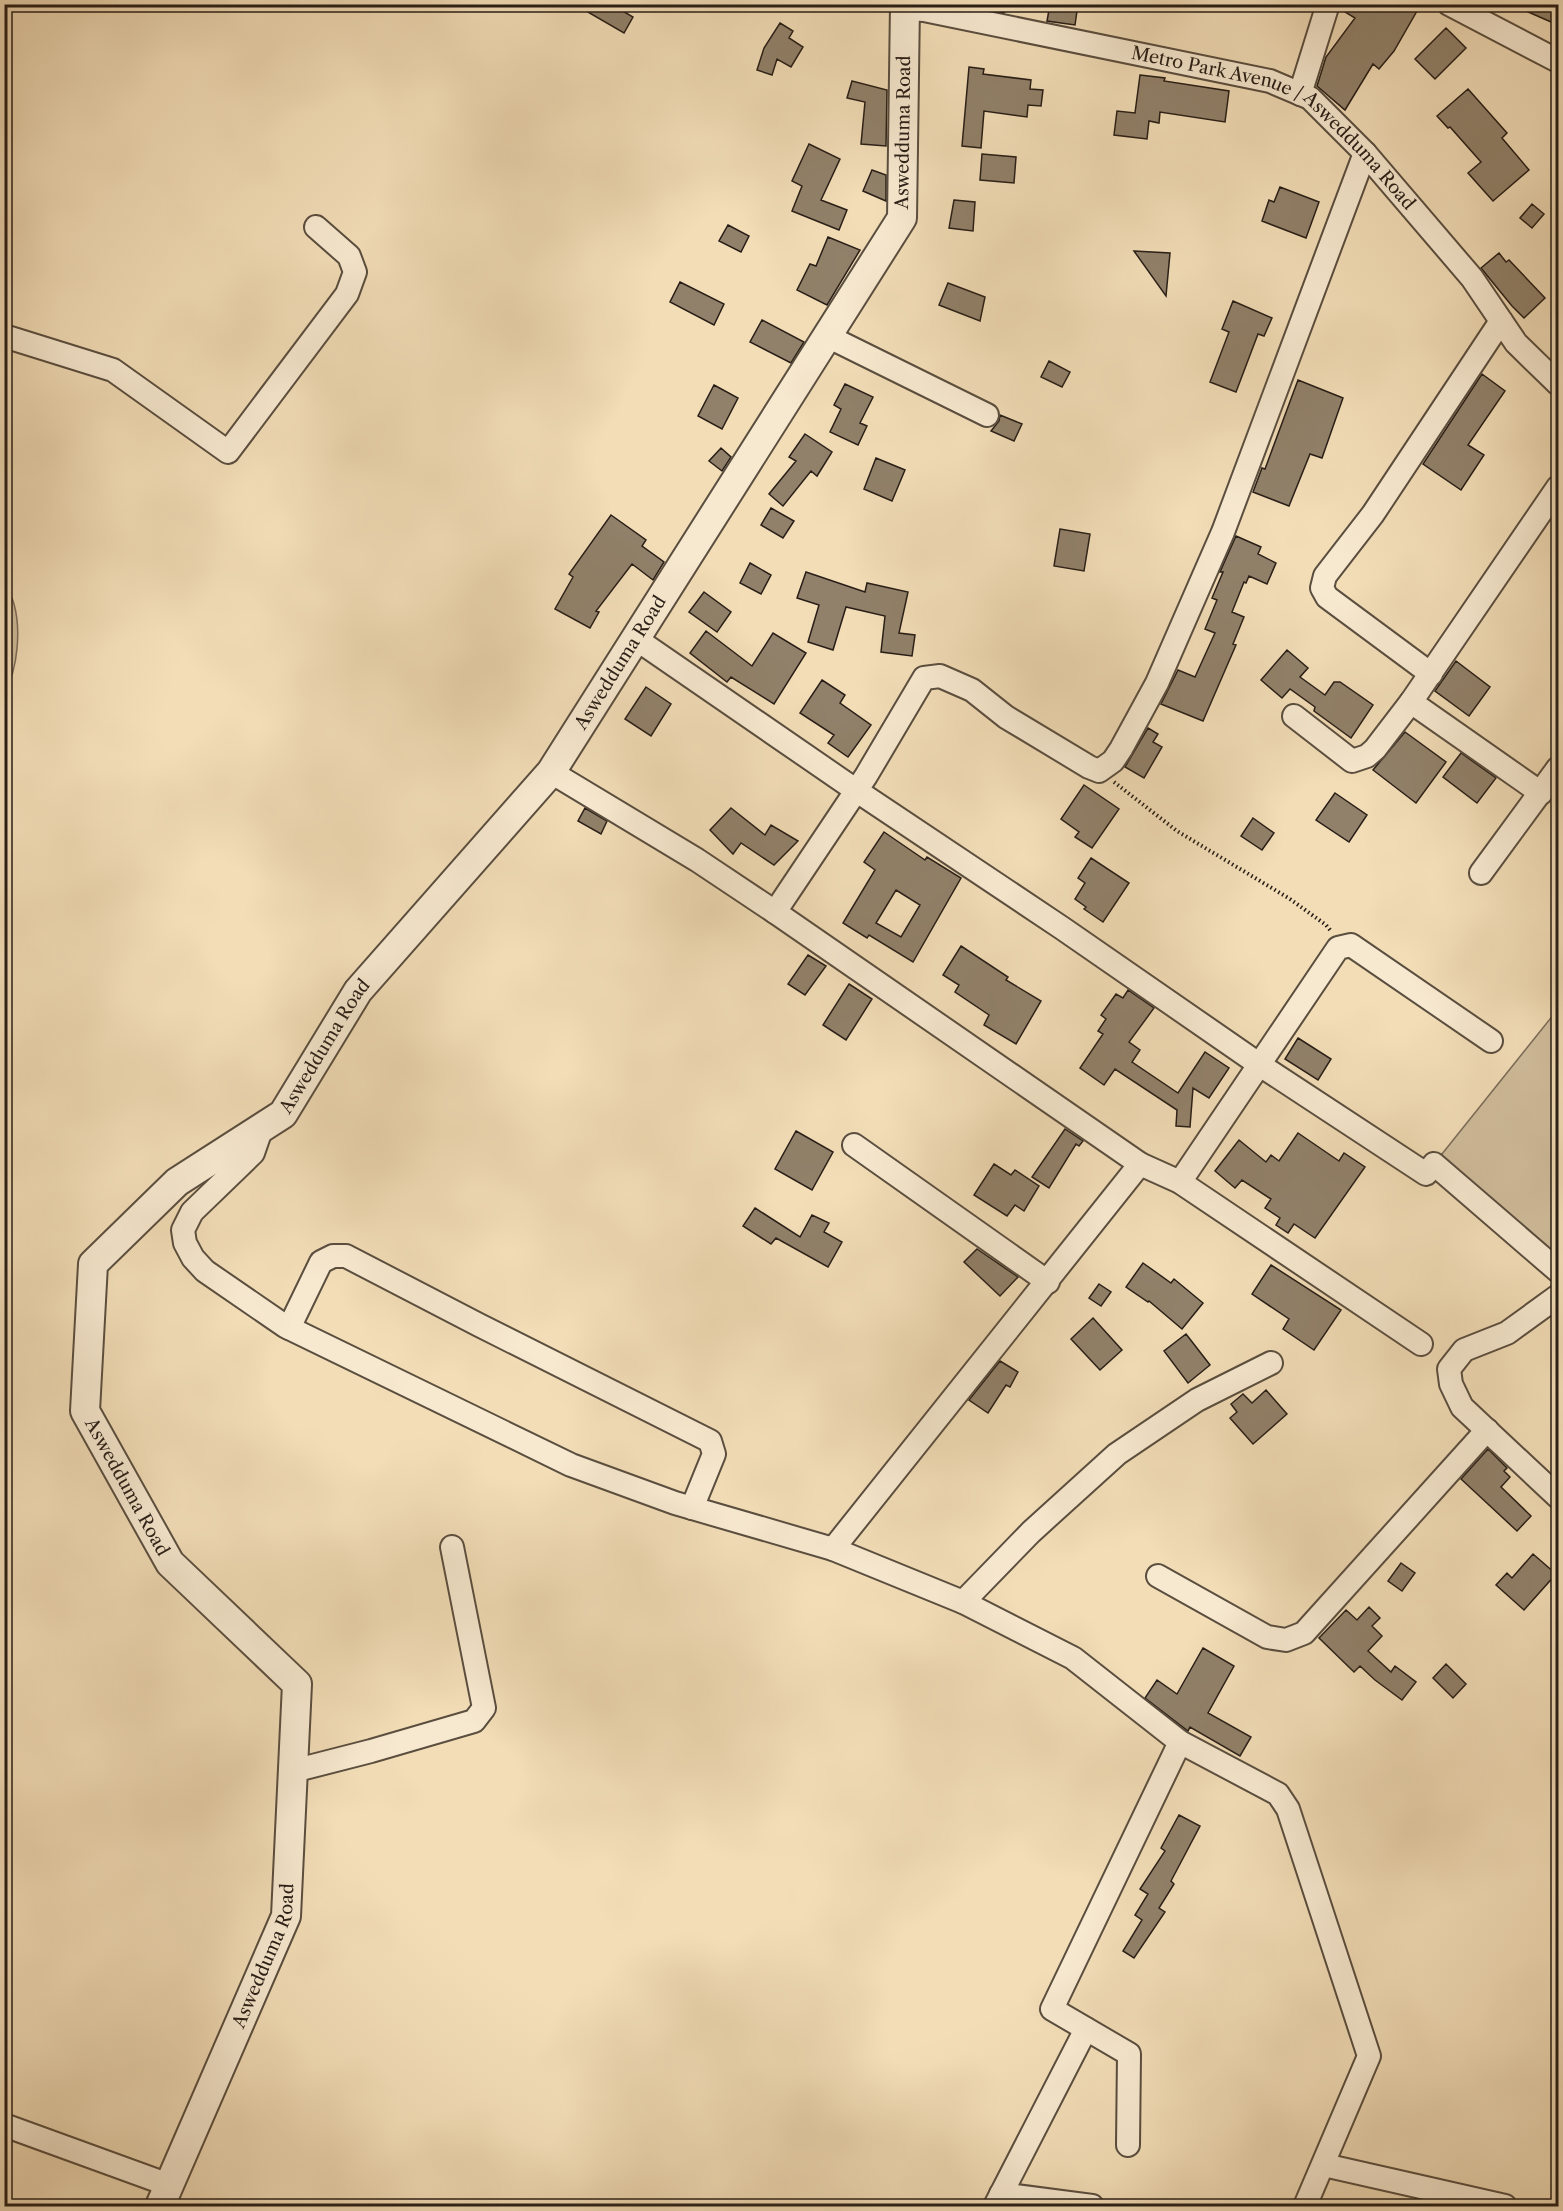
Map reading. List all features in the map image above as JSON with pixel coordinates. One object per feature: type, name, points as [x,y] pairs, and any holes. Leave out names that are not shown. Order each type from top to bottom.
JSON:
[{"type":"street","points":[[1300,94],[1328,4]]},
{"type":"street","points":[[1449,4],[1558,61]]},
{"type":"street","name":"Metro Park Avenue / Aswedduma Road","points":[[905,7],[1270,81],[1310,98],[1365,153],[1472,278],[1516,343],[1558,384]]},
{"type":"street","name":"Aswedduma Road","points":[[164,2196],[286,1916],[297,1684],[170,1563],[85,1411],[93,1264],[177,1182],[283,1114],[357,991],[551,772],[902,218],[905,7]]},
{"type":"street","points":[[775,912],[857,790],[924,678],[940,676],[972,690],[1006,717],[1089,767],[1100,771],[1113,761],[1157,684],[1223,532],[1365,153]]},
{"type":"street","points":[[4,336],[113,370],[228,452],[347,294],[356,272],[349,256],[316,227]]},
{"type":"street","points":[[1431,674],[1327,597],[1322,588],[1325,576],[1373,514],[1501,321]]},
{"type":"street","points":[[827,336],[987,415]]},
{"type":"street","points":[[1294,716],[1352,761],[1367,756],[1375,749],[1431,674],[1558,487]]},
{"type":"street","points":[[642,643],[1260,1065],[1426,1174],[1434,1164],[1558,1271]]},
{"type":"street","points":[[1411,702],[1541,793]]},
{"type":"street","points":[[1481,873],[1558,768]]},
{"type":"street","points":[[551,772],[697,860],[1140,1164],[1180,1182],[1420,1344]]},
{"type":"street","points":[[1180,1182],[1338,948],[1351,945],[1491,1041]]},
{"type":"street","points":[[262,1127],[253,1153],[192,1212],[183,1230],[185,1243],[193,1258],[205,1271],[289,1328],[571,1466],[692,1508],[833,1549],[963,1602],[1073,1658],[1180,1742],[1278,1794],[1288,1809],[1369,2056],[1305,2206]]},
{"type":"street","points":[[854,1145],[1048,1282]]},
{"type":"street","points":[[833,1549],[1140,1164]]},
{"type":"street","points":[[289,1328],[321,1262],[333,1256],[346,1256],[710,1441],[714,1454],[692,1508]]},
{"type":"street","points":[[1558,1296],[1507,1333],[1464,1350],[1449,1369],[1451,1384],[1462,1407],[1558,1497]]},
{"type":"street","points":[[963,1602],[1031,1532],[1117,1454],[1197,1400],[1271,1363]]},
{"type":"street","points":[[1158,1576],[1267,1636],[1286,1640],[1304,1633],[1487,1430]]},
{"type":"street","points":[[293,1771],[371,1751],[474,1720],[484,1708],[452,1547]]},
{"type":"street","points":[[1128,2145],[1129,2054],[1052,2009],[1180,1742]]},
{"type":"street","points":[[1086,2029],[998,2200],[1092,2206]]},
{"type":"street","points":[[4,2125],[164,2196]]},
{"type":"street","points":[[1324,2164],[1505,2206]]},
{"type":"path","points":[[1100,771],[1177,831],[1290,899],[1326,925],[1342,947]]},
{"type":"shaded area","points":[[5,582],[14,604],[18,637],[13,672],[5,691]]},
{"type":"shaded area","points":[[1558,1009],[1558,1272],[1434,1164]]},
{"type":"building","points":[[574,4],[611,4],[633,17],[624,33]]},
{"type":"building","points":[[983,4],[1005,4],[1004,13],[983,8]]},
{"type":"building","points":[[1050,4],[1078,4],[1075,25],[1047,21]]},
{"type":"building","points":[[1341,4],[1421,4],[1394,51],[1379,69],[1373,64],[1345,110],[1317,86],[1326,57],[1355,18],[1340,9]]},
{"type":"building","points":[[1510,4],[1558,4],[1558,25]]},
{"type":"building","points":[[780,23],[793,31],[789,38],[803,47],[791,67],[777,59],[772,75],[757,70],[764,48]]},
{"type":"building","points":[[1446,28],[1466,48],[1435,79],[1415,59]]},
{"type":"building","points":[[969,67],[984,69],[983,74],[1031,80],[1030,89],[1043,90],[1041,106],[1028,105],[1027,117],[984,111],[981,148],[962,146]]},
{"type":"building","points":[[1140,75],[1229,91],[1225,122],[1160,112],[1159,123],[1149,121],[1147,139],[1114,135],[1117,111],[1135,113]]},
{"type":"building","points":[[852,81],[887,90],[886,146],[861,144],[865,102],[847,98]]},
{"type":"building","points":[[1468,89],[1507,133],[1502,138],[1529,170],[1493,201],[1468,173],[1481,162],[1437,116]]},
{"type":"building","points":[[809,144],[840,159],[821,200],[847,210],[839,230],[792,211],[802,186],[792,181]]},
{"type":"building","points":[[982,154],[1016,157],[1014,183],[980,180]]},
{"type":"building","points":[[872,170],[886,175],[886,201],[863,191]]},
{"type":"building","points":[[1280,187],[1319,202],[1306,238],[1262,221],[1269,200],[1274,202]]},
{"type":"building","points":[[954,200],[975,202],[973,231],[949,228]]},
{"type":"building","points":[[1532,204],[1544,214],[1532,228],[1520,218]]},
{"type":"building","points":[[728,225],[749,236],[741,252],[719,241]]},
{"type":"building","points":[[828,237],[860,250],[827,305],[797,290],[810,264],[816,266]]},
{"type":"building","points":[[1134,251],[1170,253],[1166,296]]},
{"type":"building","points":[[1499,253],[1506,262],[1509,260],[1545,298],[1524,318],[1481,268]]},
{"type":"building","points":[[680,282],[724,304],[714,325],[670,302]]},
{"type":"building","points":[[948,283],[985,297],[980,321],[939,305]]},
{"type":"building","points":[[1233,301],[1272,318],[1264,336],[1258,334],[1236,392],[1210,382],[1229,332],[1222,329]]},
{"type":"building","points":[[762,320],[804,342],[791,363],[750,342]]},
{"type":"building","points":[[1049,361],[1070,372],[1062,387],[1041,377]]},
{"type":"building","points":[[1482,374],[1505,391],[1468,445],[1484,455],[1461,490],[1423,464]]},
{"type":"building","points":[[1298,380],[1343,398],[1322,458],[1310,454],[1289,506],[1253,492],[1262,468],[1265,469]]},
{"type":"building","points":[[845,384],[873,397],[860,423],[867,426],[858,445],[830,432],[841,409],[834,405]]},
{"type":"building","points":[[714,385],[738,398],[722,429],[698,416]]},
{"type":"building","points":[[1000,415],[1022,424],[1014,441],[991,431],[999,421]]},
{"type":"building","points":[[805,434],[832,452],[817,476],[811,471],[783,506],[769,494],[796,461],[789,457]]},
{"type":"building","points":[[721,448],[731,457],[722,471],[709,461]]},
{"type":"building","points":[[876,458],[905,470],[892,501],[864,489]]},
{"type":"building","points":[[771,508],[794,521],[783,538],[761,525]]},
{"type":"building","points":[[611,515],[646,540],[642,546],[664,562],[653,580],[632,564],[596,611],[599,612],[590,628],[555,609],[573,577],[569,574]]},
{"type":"building","points":[[1060,529],[1090,534],[1084,571],[1054,566]]},
{"type":"building","points":[[1236,536],[1261,547],[1258,554],[1276,563],[1267,584],[1249,576],[1246,583],[1244,582],[1232,612],[1244,617],[1233,644],[1236,645],[1203,721],[1161,704],[1178,670],[1195,677],[1215,633],[1205,629],[1217,600],[1212,598],[1223,572],[1220,572]]},
{"type":"building","points":[[750,563],[771,575],[761,594],[740,583]]},
{"type":"building","points":[[806,572],[865,592],[867,583],[908,592],[899,633],[915,635],[912,656],[881,652],[885,616],[846,607],[833,650],[808,642],[819,605],[797,598]]},
{"type":"building","points":[[704,592],[731,612],[717,632],[689,612]]},
{"type":"building","points":[[706,631],[752,666],[773,633],[806,653],[774,704],[731,677],[727,682],[690,653]]},
{"type":"building","points":[[1287,650],[1308,668],[1300,677],[1325,695],[1334,682],[1340,682],[1373,705],[1351,738],[1314,711],[1315,707],[1290,689],[1282,698],[1261,680]]},
{"type":"building","points":[[1456,661],[1490,687],[1469,716],[1435,691]]},
{"type":"building","points":[[822,680],[845,695],[840,703],[871,725],[848,757],[828,743],[834,735],[800,713]]},
{"type":"building","points":[[646,687],[671,704],[651,736],[625,719]]},
{"type":"building","points":[[1148,728],[1158,734],[1153,742],[1162,747],[1144,778],[1125,767]]},
{"type":"building","points":[[1405,732],[1446,762],[1416,803],[1373,770]]},
{"type":"building","points":[[1461,753],[1496,778],[1477,803],[1443,777]]},
{"type":"building","points":[[1084,785],[1119,809],[1092,848],[1075,837],[1079,832],[1061,819]]},
{"type":"building","points":[[1335,793],[1367,815],[1349,842],[1316,820]]},
{"type":"building","points":[[585,808],[607,821],[601,834],[578,821]]},
{"type":"building","points":[[731,808],[765,835],[771,825],[798,841],[774,865],[741,843],[733,854],[710,830]]},
{"type":"building","points":[[1253,818],[1274,833],[1262,850],[1241,836]]},
{"type":"building","points":[[884,832],[925,860],[927,857],[961,878],[913,962],[869,935],[867,938],[843,923],[875,870],[864,862]],"holes":[[[896,890],[920,905],[901,937],[876,923]]]},
{"type":"building","points":[[1091,858],[1129,883],[1103,922],[1084,909],[1086,907],[1075,899],[1085,883],[1078,878]]},
{"type":"building","points":[[961,946],[1008,977],[1006,980],[1041,1001],[1016,1044],[984,1025],[989,1015],[955,992],[959,985],[943,975]]},
{"type":"building","points":[[808,955],[826,966],[805,995],[788,984]]},
{"type":"building","points":[[849,984],[872,999],[846,1040],[823,1025]]},
{"type":"building","points":[[1128,990],[1154,1008],[1129,1042],[1140,1050],[1132,1062],[1178,1093],[1205,1052],[1229,1068],[1209,1098],[1193,1088],[1190,1127],[1176,1126],[1177,1110],[1115,1069],[1104,1085],[1080,1068],[1103,1034],[1098,1031],[1106,1019],[1101,1015],[1116,994],[1123,998]]},
{"type":"building","points":[[1298,1038],[1331,1059],[1318,1080],[1285,1059]]},
{"type":"building","points":[[1065,1129],[1083,1141],[1079,1146],[1076,1144],[1049,1188],[1032,1177]]},
{"type":"building","points":[[796,1131],[833,1152],[812,1190],[775,1169]]},
{"type":"building","points":[[1298,1133],[1339,1161],[1344,1153],[1365,1167],[1315,1238],[1294,1224],[1288,1233],[1276,1225],[1280,1218],[1265,1208],[1271,1199],[1242,1180],[1235,1188],[1215,1171],[1239,1140],[1266,1162],[1271,1155],[1279,1161]]},
{"type":"building","points":[[994,1164],[1011,1175],[1015,1170],[1039,1186],[1024,1211],[1015,1205],[1007,1216],[974,1195]]},
{"type":"building","points":[[755,1208],[800,1237],[812,1215],[829,1223],[824,1232],[842,1242],[828,1267],[776,1238],[771,1244],[743,1226]]},
{"type":"building","points":[[977,1249],[1018,1277],[1000,1296],[964,1262]]},
{"type":"building","points":[[1143,1263],[1171,1283],[1174,1279],[1203,1303],[1182,1329],[1149,1301],[1126,1287]]},
{"type":"building","points":[[1271,1265],[1341,1310],[1314,1350],[1283,1329],[1289,1319],[1252,1294]]},
{"type":"building","points":[[1099,1284],[1111,1292],[1101,1306],[1089,1298]]},
{"type":"building","points":[[1093,1318],[1122,1350],[1100,1370],[1071,1339]]},
{"type":"building","points":[[1186,1334],[1210,1365],[1188,1383],[1164,1351]]},
{"type":"building","points":[[1000,1361],[1018,1372],[1010,1387],[1006,1385],[988,1413],[969,1400]]},
{"type":"building","points":[[1266,1390],[1287,1414],[1253,1444],[1230,1418],[1237,1412],[1231,1404],[1243,1394],[1252,1403]]},
{"type":"building","points":[[1488,1449],[1507,1468],[1504,1471],[1510,1477],[1501,1487],[1531,1516],[1517,1531],[1461,1479]]},
{"type":"building","points":[[1533,1554],[1556,1574],[1524,1610],[1496,1585],[1507,1573],[1512,1578]]},
{"type":"building","points":[[1401,1563],[1415,1573],[1402,1591],[1388,1581]]},
{"type":"building","points":[[1369,1607],[1380,1618],[1372,1626],[1382,1636],[1368,1651],[1391,1672],[1395,1666],[1416,1682],[1402,1700],[1360,1666],[1354,1672],[1319,1638],[1346,1610],[1357,1620]]},
{"type":"building","points":[[1203,1648],[1234,1666],[1208,1713],[1251,1737],[1240,1756],[1190,1727],[1188,1731],[1145,1698],[1157,1680],[1177,1694]]},
{"type":"building","points":[[1446,1664],[1466,1684],[1453,1698],[1433,1678]]},
{"type":"building","points":[[1179,1815],[1200,1826],[1171,1881],[1174,1884],[1159,1908],[1165,1912],[1134,1958],[1123,1951],[1142,1920],[1135,1915],[1148,1894],[1140,1889],[1165,1851],[1161,1848]]}]
